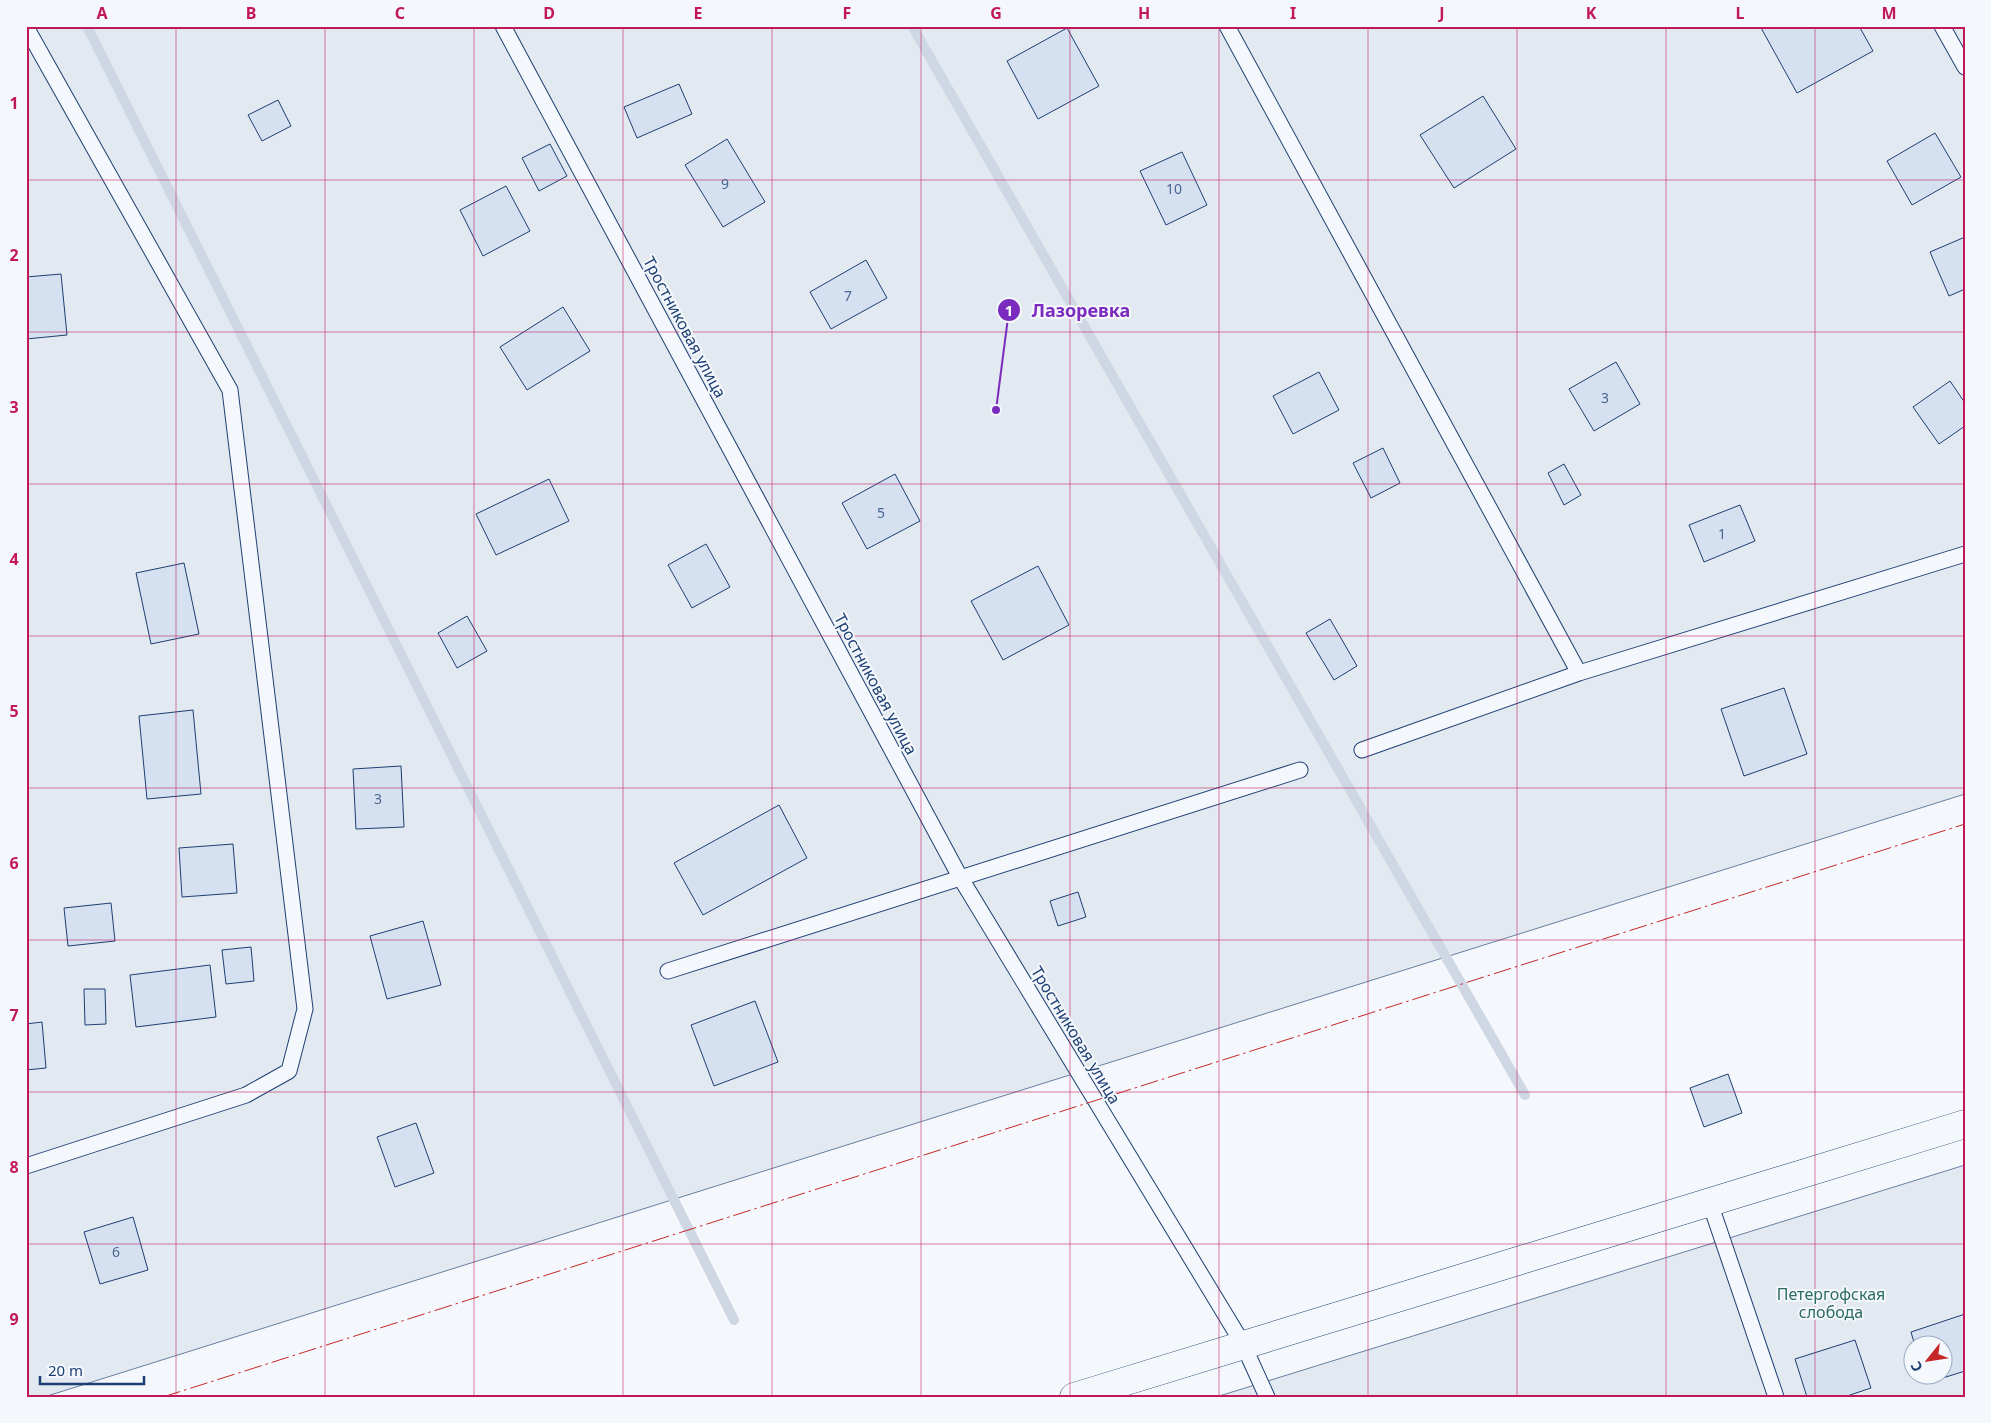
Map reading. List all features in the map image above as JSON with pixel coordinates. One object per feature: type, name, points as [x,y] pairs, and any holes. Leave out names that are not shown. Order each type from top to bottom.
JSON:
[{"type":"street","points":[[1074,1397],[1965,1124]]},
{"type":"lane","name":"Тростниковая улица","points":[[504,26],[960,877],[1242,1344],[1267,1397]]},
{"type":"lane","points":[[1227,26],[1579,673]]},
{"type":"lane","points":[[1942,26],[1965,67]]},
{"type":"lane","points":[[26,27],[230,390],[305,1009],[290,1071],[246,1095],[26,1166]]},
{"type":"lane","points":[[1362,750],[1579,673],[1965,554]]},
{"type":"lane","points":[[668,971],[1300,770]]},
{"type":"lane","points":[[1710,1203],[1776,1397]]},
{"type":"green space","points":[[26,26],[1965,26],[1965,794],[44,1397],[26,1397]]},
{"type":"green space","name":"Петергофская слобода","points":[[1965,1165],[1965,1397],[1216,1397]]},
{"type":"building","points":[[1760,26],[1859,26],[1873,51],[1797,93]]},
{"type":"building","points":[[1067,28],[1099,86],[1038,119],[1007,61]]},
{"type":"building","points":[[679,84],[692,114],[637,138],[624,107]]},
{"type":"building","points":[[1483,96],[1516,149],[1454,188],[1420,135]]},
{"type":"building","points":[[278,100],[291,126],[262,141],[248,115]]},
{"type":"building","points":[[1935,133],[1961,177],[1912,205],[1887,161]]},
{"type":"building","points":[[727,139],[765,202],[723,227],[685,165]]},
{"type":"building","points":[[550,144],[567,176],[539,191],[522,158]]},
{"type":"building","points":[[1182,152],[1207,205],[1166,225],[1140,171]]},
{"type":"building","points":[[506,186],[530,231],[483,256],[460,210]]},
{"type":"building","points":[[1965,237],[1965,289],[1949,296],[1930,252]]},
{"type":"building","points":[[866,260],[887,298],[831,329],[810,292]]},
{"type":"building","points":[[61,274],[67,335],[26,339],[26,277]]},
{"type":"building","points":[[563,307],[590,351],[527,390],[500,347]]},
{"type":"building","points":[[1616,362],[1640,404],[1594,431],[1569,389]]},
{"type":"building","points":[[1319,372],[1339,410],[1293,434],[1273,396]]},
{"type":"building","points":[[1950,381],[1965,403],[1965,426],[1939,444],[1913,407]]},
{"type":"building","points":[[1383,448],[1400,483],[1371,498],[1353,463]]},
{"type":"building","points":[[1564,464],[1581,495],[1564,505],[1548,473]]},
{"type":"building","points":[[895,474],[920,521],[867,549],[842,503]]},
{"type":"building","points":[[549,479],[569,521],[496,555],[476,514]]},
{"type":"building","points":[[1740,505],[1755,541],[1704,562],[1689,525]]},
{"type":"building","points":[[706,544],[730,587],[692,608],[668,565]]},
{"type":"building","points":[[184,563],[199,634],[151,644],[136,573]]},
{"type":"building","points":[[1038,566],[1069,625],[1003,660],[971,601]]},
{"type":"building","points":[[467,616],[487,651],[457,668],[438,633]]},
{"type":"building","points":[[1330,619],[1357,666],[1334,680],[1306,633]]},
{"type":"building","points":[[1784,688],[1807,754],[1744,776],[1721,709]]},
{"type":"building","points":[[193,710],[201,794],[147,799],[139,716]]},
{"type":"building","points":[[401,766],[404,827],[356,829],[353,769]]},
{"type":"building","points":[[779,805],[807,858],[703,915],[674,863]]},
{"type":"building","points":[[233,844],[237,893],[182,897],[179,848]]},
{"type":"building","points":[[1078,892],[1086,917],[1058,926],[1050,901]]},
{"type":"building","points":[[111,903],[115,941],[68,946],[64,908]]},
{"type":"building","points":[[423,921],[441,985],[387,999],[370,936]]},
{"type":"building","points":[[251,947],[254,981],[226,984],[222,950]]},
{"type":"building","points":[[210,965],[216,1017],[136,1027],[130,975]]},
{"type":"building","points":[[84,989],[105,989],[106,1024],[85,1025]]},
{"type":"building","points":[[755,1001],[778,1062],[714,1086],[691,1025]]},
{"type":"building","points":[[42,1022],[46,1068],[26,1070],[26,1024]]},
{"type":"building","points":[[1728,1074],[1742,1113],[1704,1127],[1690,1088]]},
{"type":"building","points":[[416,1123],[434,1173],[395,1187],[377,1137]]},
{"type":"building","points":[[133,1217],[148,1270],[100,1284],[84,1232]]},
{"type":"building","points":[[1965,1314],[1965,1371],[1954,1374],[1954,1336],[1912,1336],[1911,1332]]},
{"type":"building","points":[[1855,1340],[1871,1388],[1844,1397],[1807,1397],[1795,1359]]},
{"type":"waterway","points":[[87,26],[734,1320]]},
{"type":"waterway","points":[[912,26],[1525,1095]]},
{"type":"power","points":[[163,1397],[1965,824]]},
{"type":"place","name":"Лазоревка","points":[[996,410]]}]
